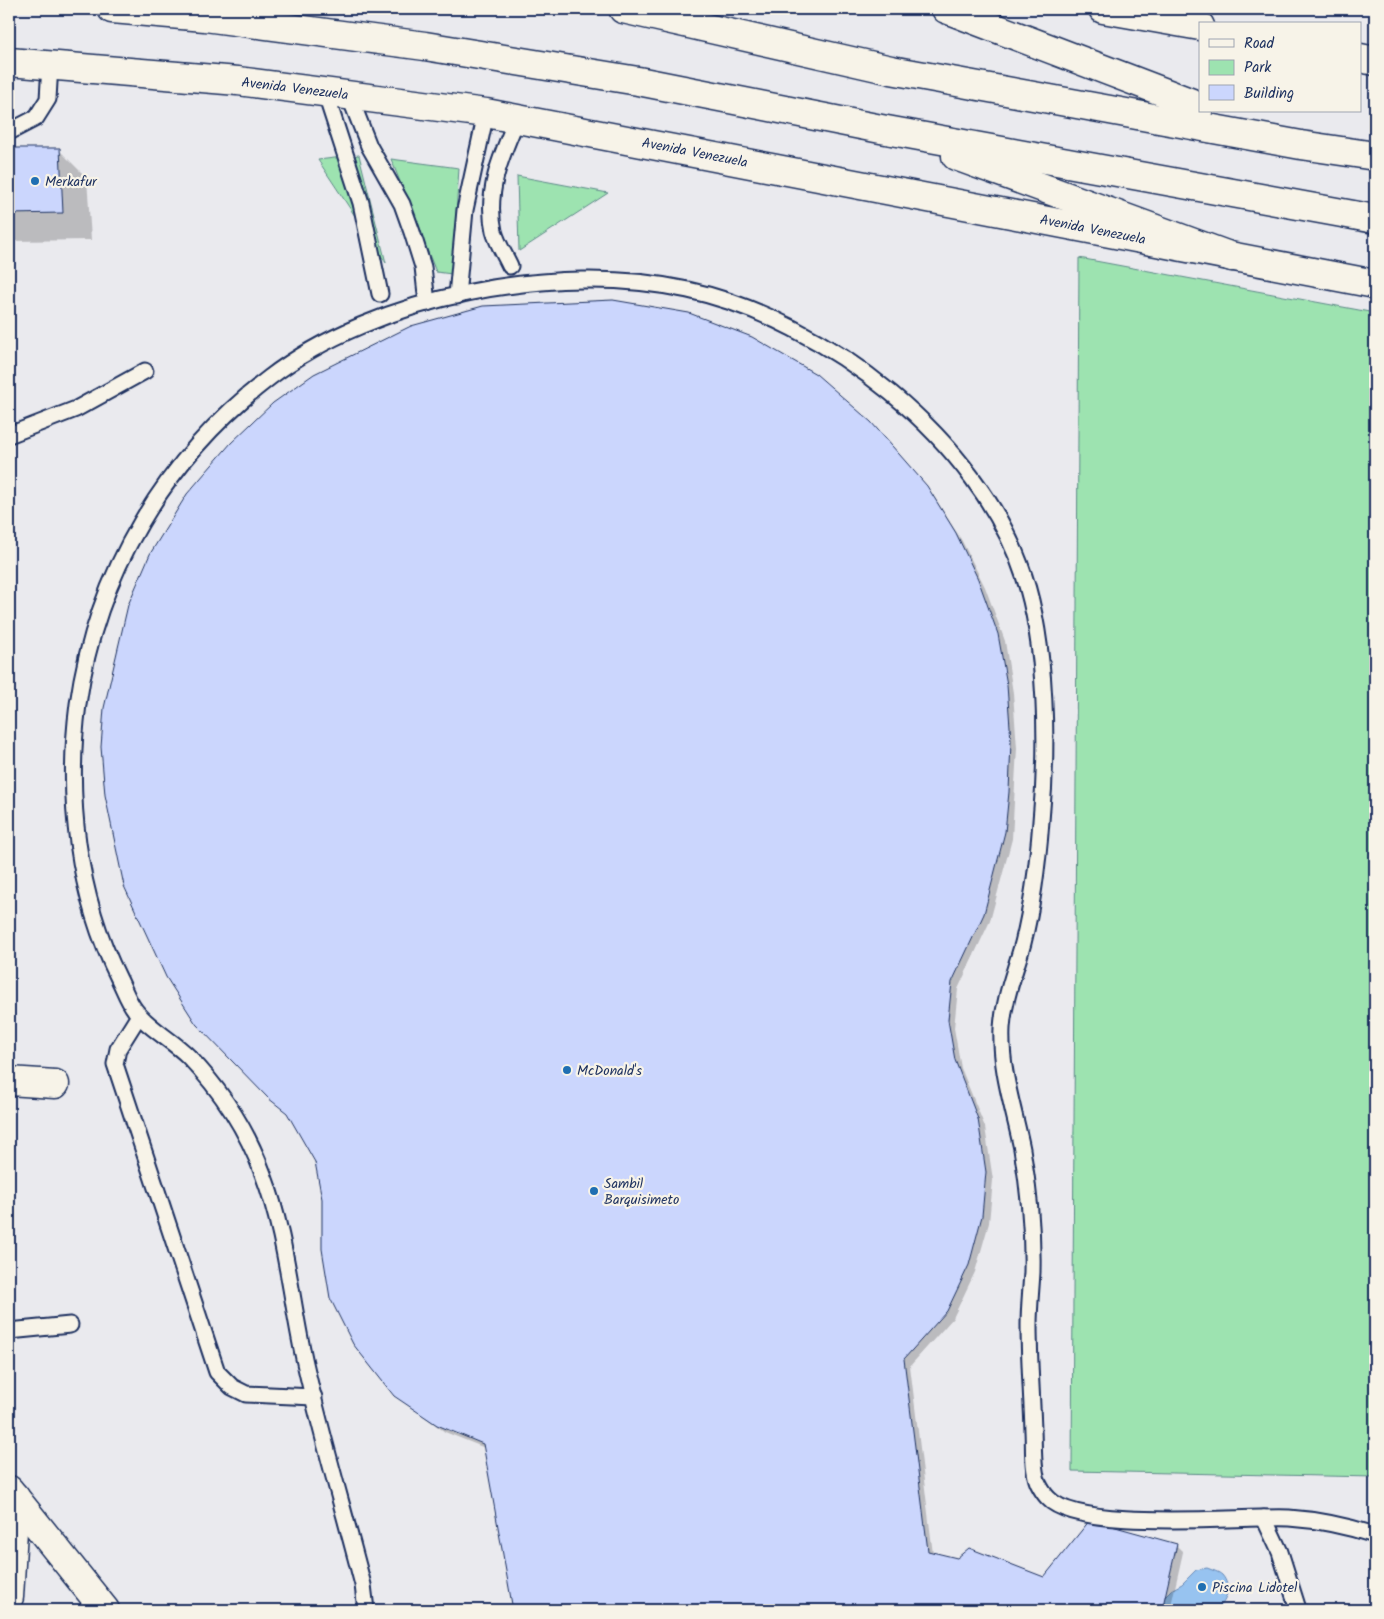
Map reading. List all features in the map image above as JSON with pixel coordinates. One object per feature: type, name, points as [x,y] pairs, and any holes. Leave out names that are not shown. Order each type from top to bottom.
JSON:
[{"type":"street","points":[[112,9],[205,18],[425,46],[638,81],[882,129],[1375,219]]},
{"type":"street","points":[[623,9],[891,70],[1301,145],[1375,156]]},
{"type":"street","points":[[946,9],[1199,106]]},
{"type":"street","points":[[1103,9],[1165,14],[1199,26]]},
{"type":"street","points":[[1362,58],[1375,61]]},
{"type":"street","name":"Avenida Venezuela","points":[[9,62],[238,81],[486,113],[1375,284]]},
{"type":"street","points":[[1217,112],[1301,145]]},
{"type":"street","points":[[882,129],[1232,257]]},
{"type":"street","points":[[9,1081],[55,1084]]},
{"type":"street","points":[[9,1597],[12,1493]]},
{"type":"street","points":[[12,1493],[106,1610]]},
{"type":"lane","points":[[9,132],[36,118],[48,99],[50,65]]},
{"type":"lane","points":[[337,94],[380,294]]},
{"type":"lane","points":[[337,94],[397,196],[412,232],[423,267],[427,303]]},
{"type":"lane","points":[[457,296],[465,210],[486,113]]},
{"type":"lane","points":[[510,266],[494,232],[491,202],[498,164],[517,119]]},
{"type":"lane","points":[[366,1610],[363,1585],[314,1397],[275,1212],[264,1176],[250,1143],[232,1111],[191,1059],[167,1037],[138,1017],[111,963],[88,897],[80,859],[74,783],[74,745],[84,671],[96,623],[112,577],[133,533],[187,455],[260,385],[318,344],[362,324],[427,303],[526,284],[605,280],[651,283],[684,289],[748,307],[820,344],[879,385],[921,421],[947,448],[983,491],[1013,546],[1032,605],[1038,640],[1044,720],[1042,808],[1032,901],[1022,946],[1005,1002],[1002,1030],[1005,1076],[1020,1140],[1031,1227],[1032,1273],[1028,1318],[1036,1473],[1046,1496],[1067,1512],[1148,1520],[1296,1518],[1328,1522],[1375,1535]]},
{"type":"lane","points":[[9,435],[76,408],[145,371]]},
{"type":"lane","points":[[138,1017],[118,1049],[115,1064],[217,1372],[232,1387],[246,1394],[314,1397]]},
{"type":"lane","points":[[9,1331],[70,1326]]},
{"type":"lane","points":[[1264,1518],[1280,1552],[1298,1609]]},
{"type":"green space","points":[[359,155],[386,263],[318,160]]},
{"type":"green space","points":[[391,159],[459,168],[452,274],[436,272]]},
{"type":"green space","points":[[517,176],[608,193],[519,251]]},
{"type":"green space","points":[[1079,258],[1375,313],[1375,1477],[1072,1471]]},
{"type":"water","name":"Piscina Lidotel","points":[[1207,1568],[1221,1574],[1225,1579],[1227,1594],[1223,1604],[1215,1610],[1162,1610],[1165,1596],[1171,1590],[1182,1584],[1196,1570]]},
{"type":"building","name":"Merkafur","points":[[9,148],[60,148],[63,213],[9,214]]},
{"type":"building","points":[[613,300],[689,313],[752,337],[816,374],[871,422],[927,486],[956,533],[978,579],[998,634],[1007,685],[1011,741],[1009,792],[1005,832],[984,914],[952,982],[948,1020],[955,1060],[978,1119],[986,1172],[982,1216],[969,1265],[947,1311],[904,1359],[928,1551],[957,1558],[969,1548],[1044,1577],[1090,1520],[1177,1544],[1162,1610],[513,1610],[483,1444],[437,1425],[394,1396],[353,1344],[330,1298],[322,1249],[322,1199],[315,1162],[287,1113],[268,1098],[196,1024],[166,977],[124,886],[105,795],[101,747],[104,708],[128,605],[150,554],[187,494],[231,443],[273,403],[314,374],[411,326],[483,306]]},
{"type":"place","name":"Merkafur","points":[[35,181]]},
{"type":"place","name":"McDonald's","points":[[567,1070]]},
{"type":"place","name":"Sambil Barquisimeto","points":[[594,1191]]},
{"type":"place","name":"Piscina Lidotel","points":[[1202,1587]]}]
